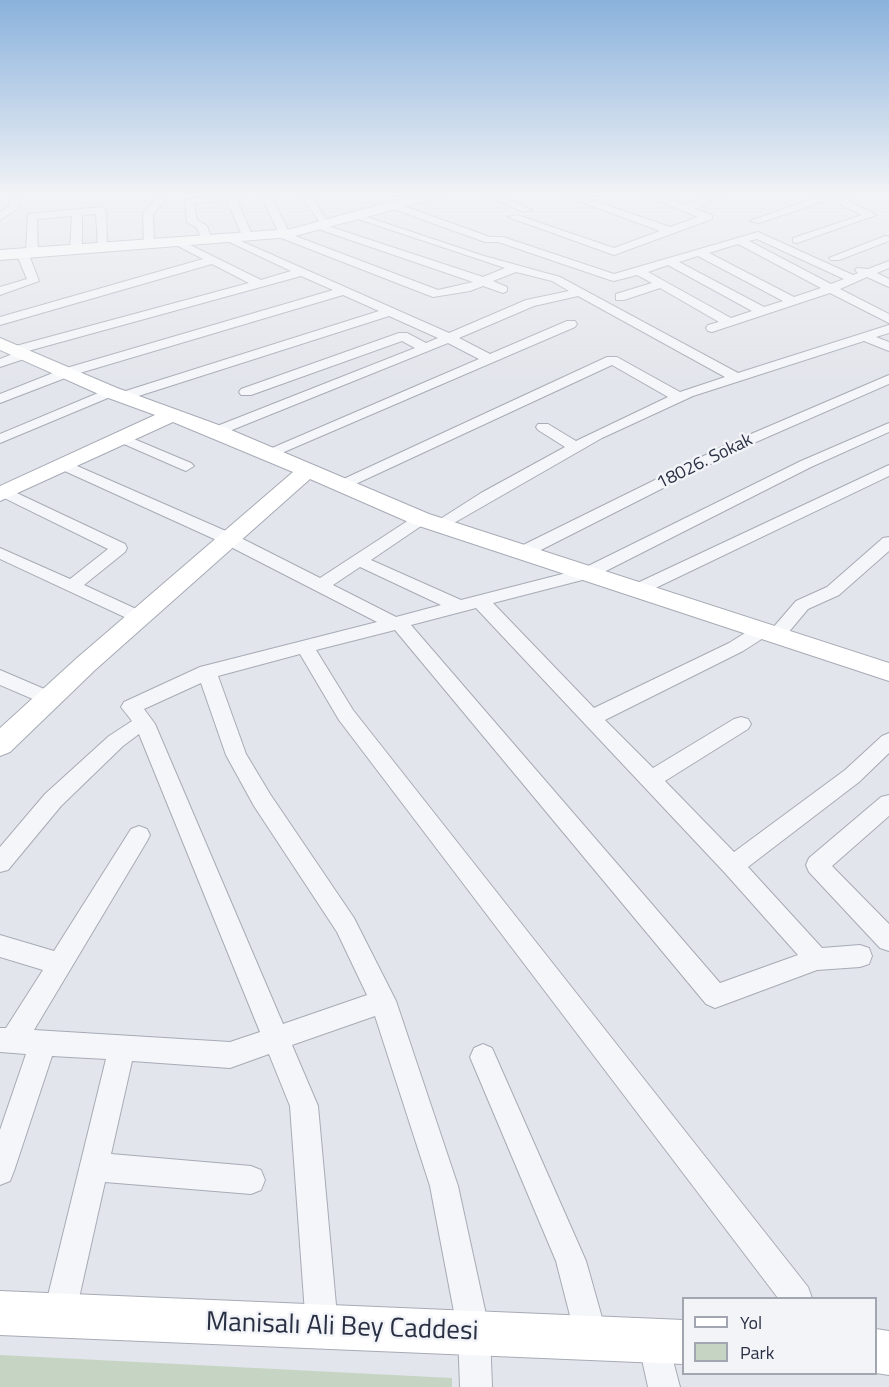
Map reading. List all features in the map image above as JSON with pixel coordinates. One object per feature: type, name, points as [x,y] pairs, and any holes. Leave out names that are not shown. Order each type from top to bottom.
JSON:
[{"type":"main road","points":[[11,352],[217,431],[430,523],[889,672]]},
{"type":"main road","points":[[2,493],[171,415]]},
{"type":"main road","points":[[0,745],[139,617],[308,470]]},
{"type":"main road","name":"Manisalı Ali Bey Caddesi","points":[[0,1313],[669,1342]]},
{"type":"street","points":[[0,291],[33,281],[28,259]]},
{"type":"street","points":[[272,259],[488,358]]},
{"type":"street","points":[[346,259],[437,294],[470,287],[515,268]]},
{"type":"street","points":[[420,259],[503,289]]},
{"type":"street","points":[[486,259],[561,282],[736,377]]},
{"type":"street","points":[[560,259],[614,278],[679,259]]},
{"type":"street","points":[[711,259],[793,301]]},
{"type":"street","points":[[773,259],[889,319]]},
{"type":"street","points":[[809,259],[853,279]]},
{"type":"street","points":[[837,259],[889,284]]},
{"type":"street","points":[[0,321],[213,260],[258,283]]},
{"type":"street","points":[[670,261],[762,311]]},
{"type":"street","points":[[712,328],[830,289],[889,264]]},
{"type":"street","points":[[561,282],[592,269]]},
{"type":"street","points":[[638,271],[729,322]]},
{"type":"street","points":[[11,352],[302,272]]},
{"type":"street","points":[[620,297],[662,284]]},
{"type":"street","points":[[0,399],[68,372],[344,291]]},
{"type":"street","points":[[217,431],[426,348],[530,303],[579,292]]},
{"type":"street","points":[[0,439],[116,394],[388,312]]},
{"type":"street","points":[[270,454],[571,324]]},
{"type":"street","points":[[320,586],[360,561],[430,523],[487,496],[576,447],[679,397],[889,329]]},
{"type":"street","points":[[246,392],[403,336],[426,348]]},
{"type":"street","points":[[865,337],[889,347]]},
{"type":"street","points":[[342,485],[612,360],[679,397]]},
{"type":"street","name":"18026. Sokak","points":[[523,552],[735,446],[889,379]]},
{"type":"street","points":[[543,427],[576,447]]},
{"type":"street","points":[[322,1327],[304,1106],[144,724],[131,707],[207,672],[588,573],[806,464],[889,427]]},
{"type":"street","points":[[122,438],[186,466]]},
{"type":"street","points":[[63,465],[229,539],[397,623],[716,996],[817,959],[860,956]]},
{"type":"street","points":[[639,590],[889,470]]},
{"type":"street","points":[[2,493],[118,548],[72,586]]},
{"type":"street","points":[[591,718],[736,647],[770,633],[802,605],[832,591],[889,542]]},
{"type":"street","points":[[0,553],[139,617]]},
{"type":"street","points":[[360,561],[460,607]]},
{"type":"street","points":[[481,602],[733,866],[817,959]]},
{"type":"street","points":[[304,647],[346,715],[795,1297]]},
{"type":"street","points":[[207,672],[236,755],[262,800],[346,925],[383,1001],[444,1186],[474,1334],[476,1387]]},
{"type":"street","points":[[0,677],[49,699]]},
{"type":"street","points":[[0,863],[53,800],[116,741],[130,730],[144,724]]},
{"type":"street","points":[[650,780],[741,724]]},
{"type":"street","points":[[733,866],[852,776],[889,741]]},
{"type":"street","points":[[889,803],[817,865],[889,940]]},
{"type":"street","points":[[7,1041],[60,964],[139,835]]},
{"type":"street","points":[[0,946],[60,964]]},
{"type":"street","points":[[7,1041],[230,1055],[383,1001]]},
{"type":"street","points":[[0,1171],[43,1043]]},
{"type":"street","points":[[59,1316],[122,1048]]},
{"type":"street","points":[[483,1057],[571,1261],[592,1338]]},
{"type":"street","points":[[94,1167],[251,1180]]},
{"type":"street","points":[[664,1387],[669,1342]]},
{"type":"green space","points":[[0,1355],[452,1378],[452,1387],[0,1387]]}]
